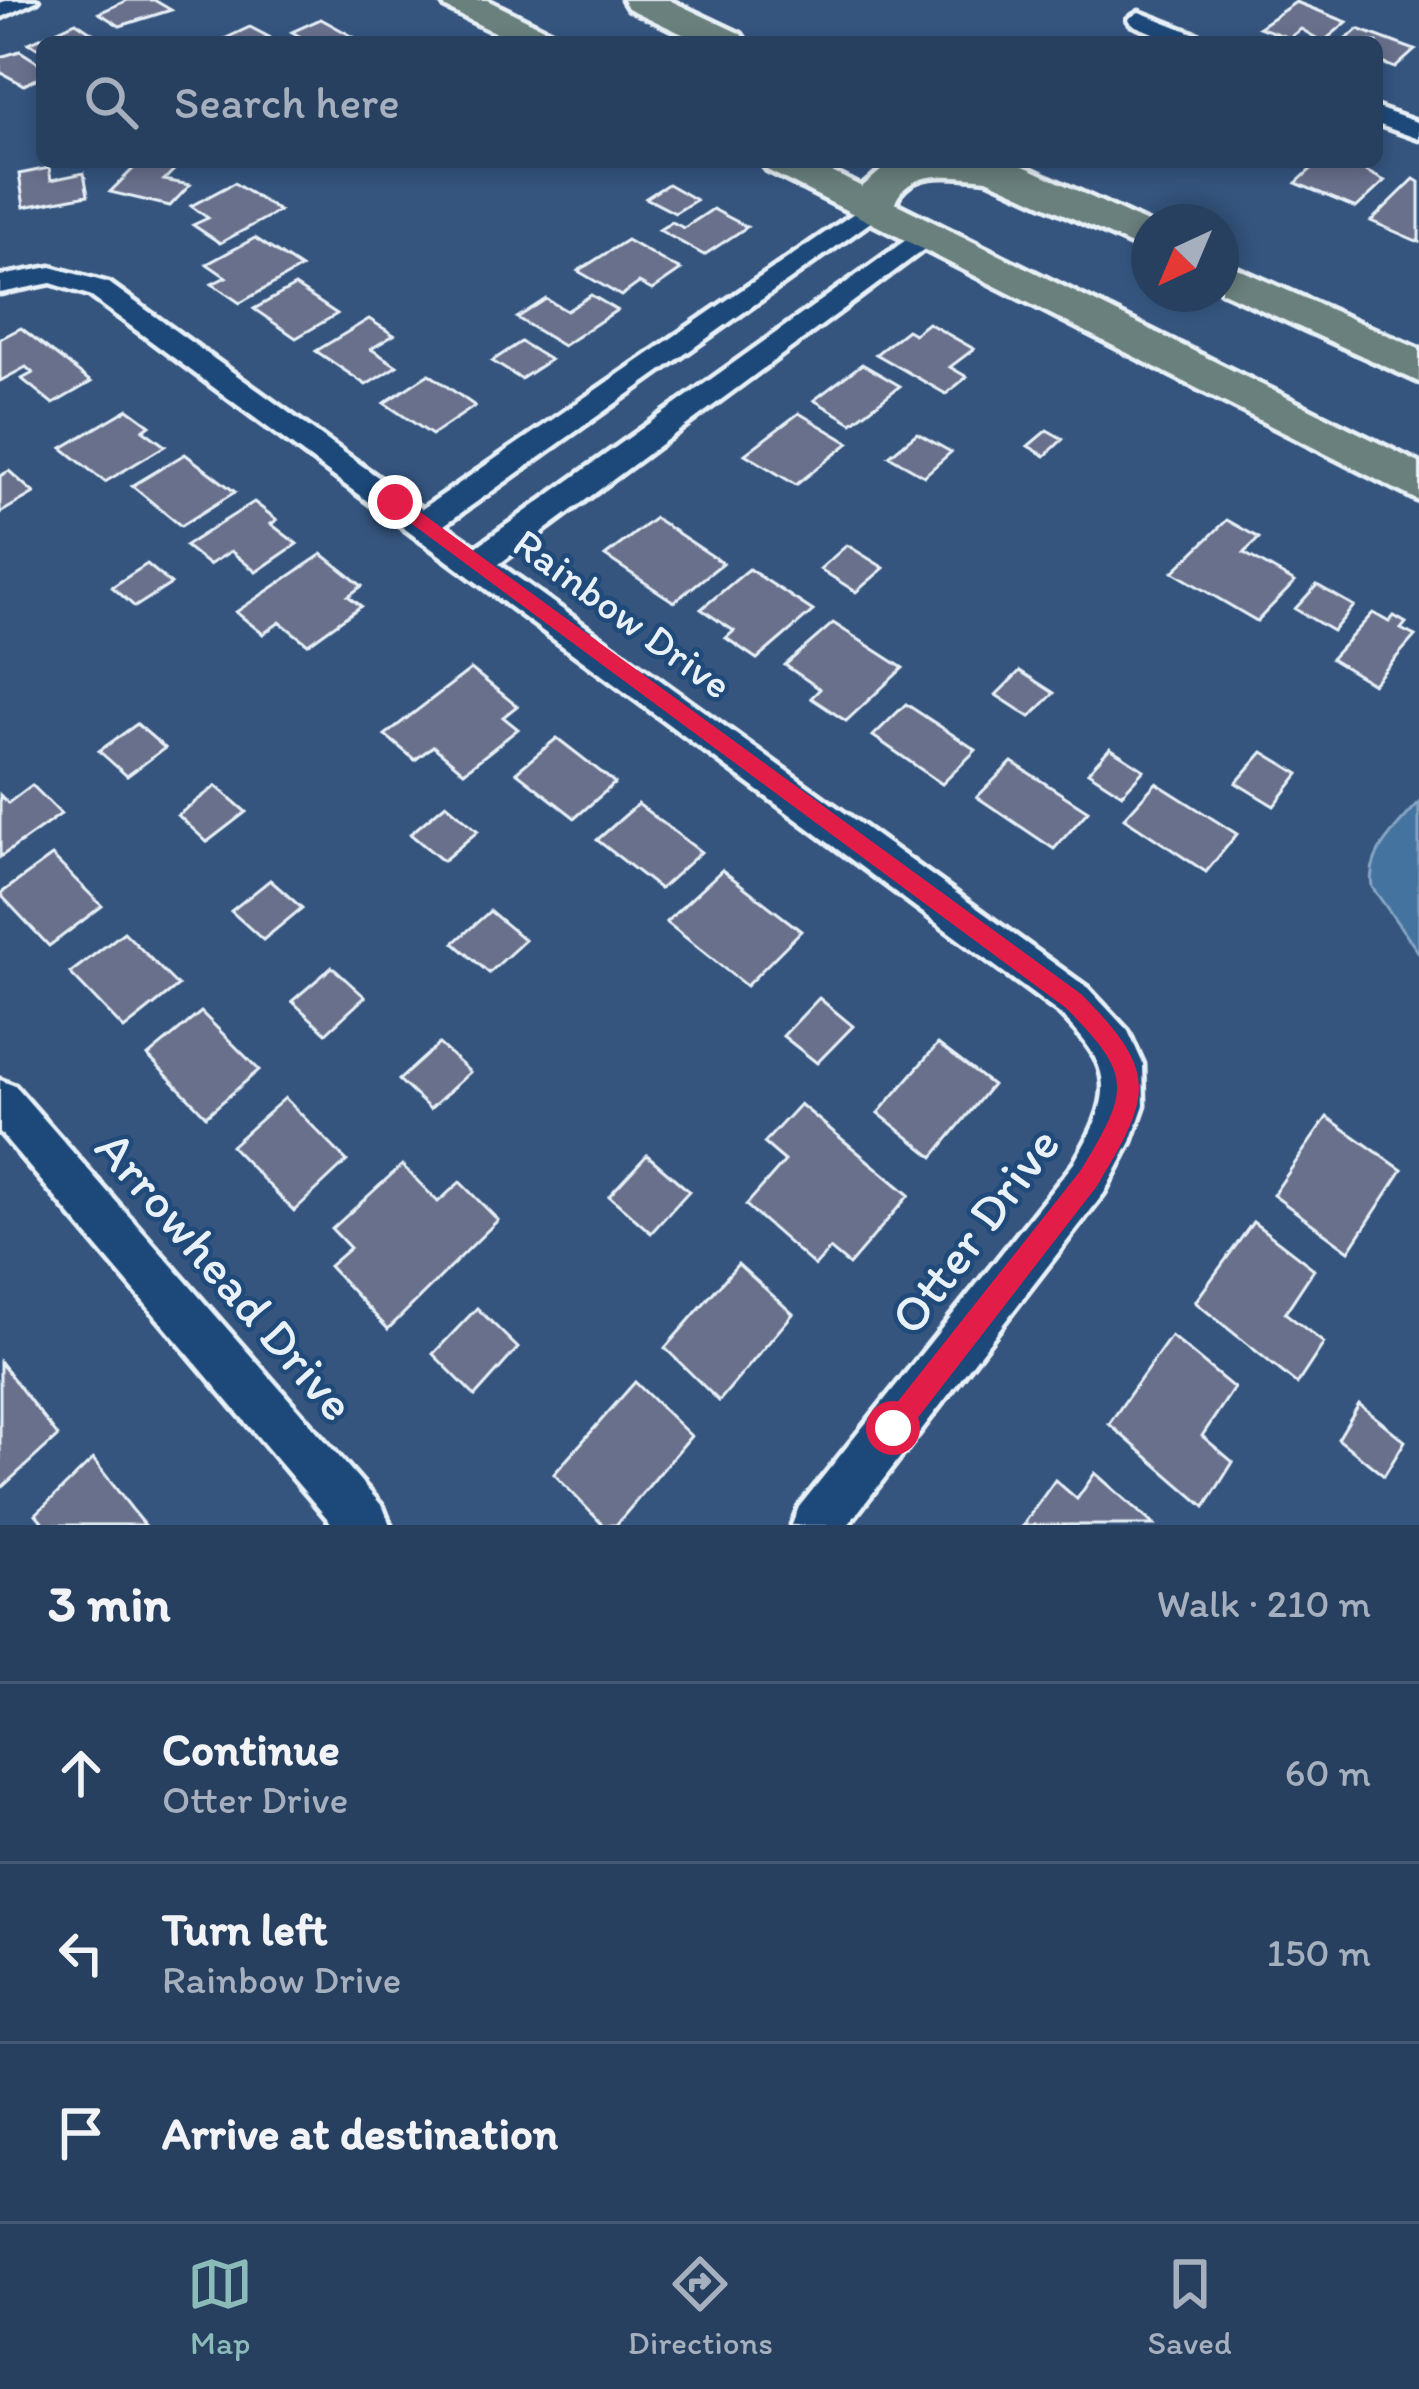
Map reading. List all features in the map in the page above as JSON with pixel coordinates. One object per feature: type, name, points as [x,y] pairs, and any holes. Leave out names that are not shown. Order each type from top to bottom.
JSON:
[{"type":"main road","points":[[459,0],[530,36]]},
{"type":"main road","points":[[641,0],[716,36]]},
{"type":"main road","points":[[793,168],[1419,484]]},
{"type":"main road","points":[[873,208],[886,182],[914,168]]},
{"type":"main road","points":[[996,168],[1131,232]]},
{"type":"main road","points":[[1239,282],[1419,367]]},
{"type":"street","points":[[0,11],[27,0]]},
{"type":"street","points":[[1139,19],[1180,36]]},
{"type":"street","points":[[1383,118],[1419,132]]},
{"type":"street","points":[[424,523],[873,208]]},
{"type":"street","points":[[479,562],[929,236]]},
{"type":"street","name":"Rainbow Drive","points":[[0,285],[28,276],[64,275],[100,289],[1074,1001],[1115,1043]]},
{"type":"street","points":[[705,328],[760,360]]},
{"type":"street","name":"Otter Drive","points":[[817,1525],[1101,1159],[1124,1115],[1130,1083],[1115,1043]]},
{"type":"street","name":"Arrowhead Drive","points":[[0,1100],[364,1525]]},
{"type":"water","points":[[1419,802],[1419,953],[1372,887],[1371,874],[1385,841]]},
{"type":"building","points":[[128,0],[154,0],[171,10],[120,26],[99,13]]},
{"type":"building","points":[[1296,2],[1347,22],[1330,36],[1313,36],[1301,29],[1284,36],[1259,27]]},
{"type":"building","points":[[321,19],[352,36],[299,36],[292,32]]},
{"type":"building","points":[[76,22],[97,36],[45,36]]},
{"type":"building","points":[[250,27],[267,36],[231,36]]},
{"type":"building","points":[[1358,29],[1377,36],[1350,36]]},
{"type":"building","points":[[1383,38],[1415,50],[1395,68],[1383,63]]},
{"type":"building","points":[[20,51],[36,61],[36,79],[24,85],[0,72],[0,57]]},
{"type":"building","points":[[49,168],[51,180],[84,173],[88,195],[24,207],[19,174]]},
{"type":"building","points":[[134,168],[176,168],[164,180],[190,185],[170,206],[110,192]]},
{"type":"building","points":[[1312,168],[1360,168],[1385,181],[1356,208],[1296,183]]},
{"type":"building","points":[[1414,179],[1419,182],[1419,242],[1371,221]]},
{"type":"building","points":[[234,183],[279,211],[220,243],[193,225],[208,218],[191,206]]},
{"type":"building","points":[[668,184],[696,200],[675,213],[646,198]]},
{"type":"building","points":[[713,209],[747,227],[704,255],[659,230],[672,222],[684,228]]},
{"type":"building","points":[[255,238],[301,268],[240,303],[212,284],[226,277],[207,264]]},
{"type":"building","points":[[627,240],[681,270],[652,290],[639,283],[621,296],[578,271]]},
{"type":"building","points":[[295,286],[337,314],[296,338],[254,309]]},
{"type":"building","points":[[591,295],[617,310],[563,346],[517,318],[546,299],[567,311]]},
{"type":"building","points":[[369,319],[394,335],[371,349],[397,366],[366,385],[316,351]]},
{"type":"building","points":[[928,323],[974,349],[950,367],[967,377],[946,394],[876,354],[907,330],[914,334]]},
{"type":"building","points":[[21,328],[91,382],[53,404],[22,379],[33,373],[26,367],[0,381],[0,339]]},
{"type":"building","points":[[521,342],[550,360],[521,379],[492,361]]},
{"type":"building","points":[[862,364],[900,386],[852,423],[814,400]]},
{"type":"building","points":[[429,374],[475,406],[432,435],[384,403]]},
{"type":"building","points":[[128,409],[150,425],[143,430],[165,446],[105,482],[62,448]]},
{"type":"building","points":[[799,413],[849,443],[796,485],[745,454]]},
{"type":"building","points":[[1047,430],[1063,439],[1045,456],[1028,446]]},
{"type":"building","points":[[917,433],[951,452],[924,476],[889,456]]},
{"type":"building","points":[[185,454],[235,492],[181,526],[132,486]]},
{"type":"building","points":[[9,471],[34,493],[0,513],[0,476]]},
{"type":"building","points":[[254,502],[277,520],[271,524],[297,544],[256,572],[231,551],[209,565],[185,546]]},
{"type":"building","points":[[655,518],[723,563],[674,602],[605,556]]},
{"type":"building","points":[[1227,520],[1259,538],[1244,553],[1295,582],[1257,621],[1173,572]]},
{"type":"building","points":[[847,545],[884,568],[856,592],[820,569]]},
{"type":"building","points":[[322,554],[362,586],[348,596],[361,606],[308,644],[280,622],[263,634],[236,612]]},
{"type":"building","points":[[147,564],[171,584],[135,607],[112,587]]},
{"type":"building","points":[[749,569],[813,611],[757,659],[726,638],[734,631],[701,609]]},
{"type":"building","points":[[1317,585],[1354,606],[1333,631],[1295,609]]},
{"type":"building","points":[[1373,613],[1389,622],[1394,616],[1406,623],[1401,629],[1415,636],[1373,684],[1331,659]]},
{"type":"building","points":[[833,623],[903,668],[846,721],[811,698],[820,689],[785,665]]},
{"type":"building","points":[[471,669],[517,706],[503,717],[518,729],[464,772],[433,746],[415,760],[385,735]]},
{"type":"building","points":[[1020,671],[1054,693],[1030,717],[996,695]]},
{"type":"building","points":[[906,704],[976,750],[942,784],[873,736]]},
{"type":"building","points":[[137,724],[165,748],[127,776],[99,751]]},
{"type":"building","points":[[557,738],[615,783],[575,818],[516,772]]},
{"type":"building","points":[[1110,748],[1144,770],[1122,794],[1088,772]]},
{"type":"building","points":[[1263,752],[1299,774],[1274,806],[1236,783]]},
{"type":"building","points":[[1012,762],[1088,811],[1054,849],[977,797]]},
{"type":"building","points":[[1156,783],[1237,834],[1206,872],[1124,818]]},
{"type":"building","points":[[32,785],[61,814],[0,857],[0,795],[8,803]]},
{"type":"building","points":[[216,786],[246,812],[207,842],[178,815]]},
{"type":"building","points":[[446,804],[478,831],[443,861],[410,834]]},
{"type":"building","points":[[638,804],[701,852],[660,889],[597,840]]},
{"type":"building","points":[[52,856],[102,906],[49,946],[0,894]]},
{"type":"building","points":[[722,870],[801,931],[746,986],[666,922]]},
{"type":"building","points":[[270,880],[302,908],[263,940],[231,911]]},
{"type":"building","points":[[490,911],[525,940],[489,973],[454,943]]},
{"type":"building","points":[[124,932],[178,986],[124,1029],[70,973]]},
{"type":"building","points":[[332,967],[365,997],[326,1033],[292,1001]]},
{"type":"building","points":[[819,998],[853,1026],[817,1063],[783,1036]]},
{"type":"building","points":[[201,1012],[259,1070],[206,1116],[148,1056]]},
{"type":"building","points":[[439,1044],[470,1072],[430,1109],[399,1080]]},
{"type":"building","points":[[938,1044],[992,1085],[933,1157],[878,1113]]},
{"type":"building","points":[[285,1098],[347,1161],[294,1211],[231,1146]]},
{"type":"building","points":[[800,1104],[909,1195],[849,1265],[830,1249],[815,1266],[746,1205],[785,1161],[764,1143]]},
{"type":"building","points":[[1327,1117],[1402,1170],[1349,1251],[1273,1195]]},
{"type":"building","points":[[647,1155],[689,1191],[651,1233],[609,1196]]},
{"type":"building","points":[[402,1165],[438,1202],[460,1182],[498,1220],[388,1329],[329,1266],[350,1248],[332,1229]]},
{"type":"building","points":[[1253,1222],[1314,1269],[1285,1313],[1324,1343],[1297,1384],[1195,1302]]},
{"type":"building","points":[[738,1264],[793,1314],[719,1401],[665,1348]]},
{"type":"building","points":[[477,1308],[518,1348],[475,1396],[433,1354]]},
{"type":"building","points":[[1171,1336],[1234,1388],[1202,1436],[1233,1462],[1205,1507],[1109,1424]]},
{"type":"building","points":[[0,1362],[58,1436],[0,1489]]},
{"type":"building","points":[[635,1382],[691,1436],[616,1525],[603,1525],[554,1474]]},
{"type":"building","points":[[1359,1404],[1405,1441],[1384,1476],[1338,1439]]},
{"type":"building","points":[[93,1459],[145,1525],[45,1525],[36,1514]]},
{"type":"building","points":[[1095,1473],[1154,1525],[1023,1525],[1055,1480],[1077,1499]]},
{"type":"route","points":[[395,502],[1074,1001],[1115,1043],[1130,1083],[1124,1115],[1112,1140],[1089,1178],[893,1428]]}]
